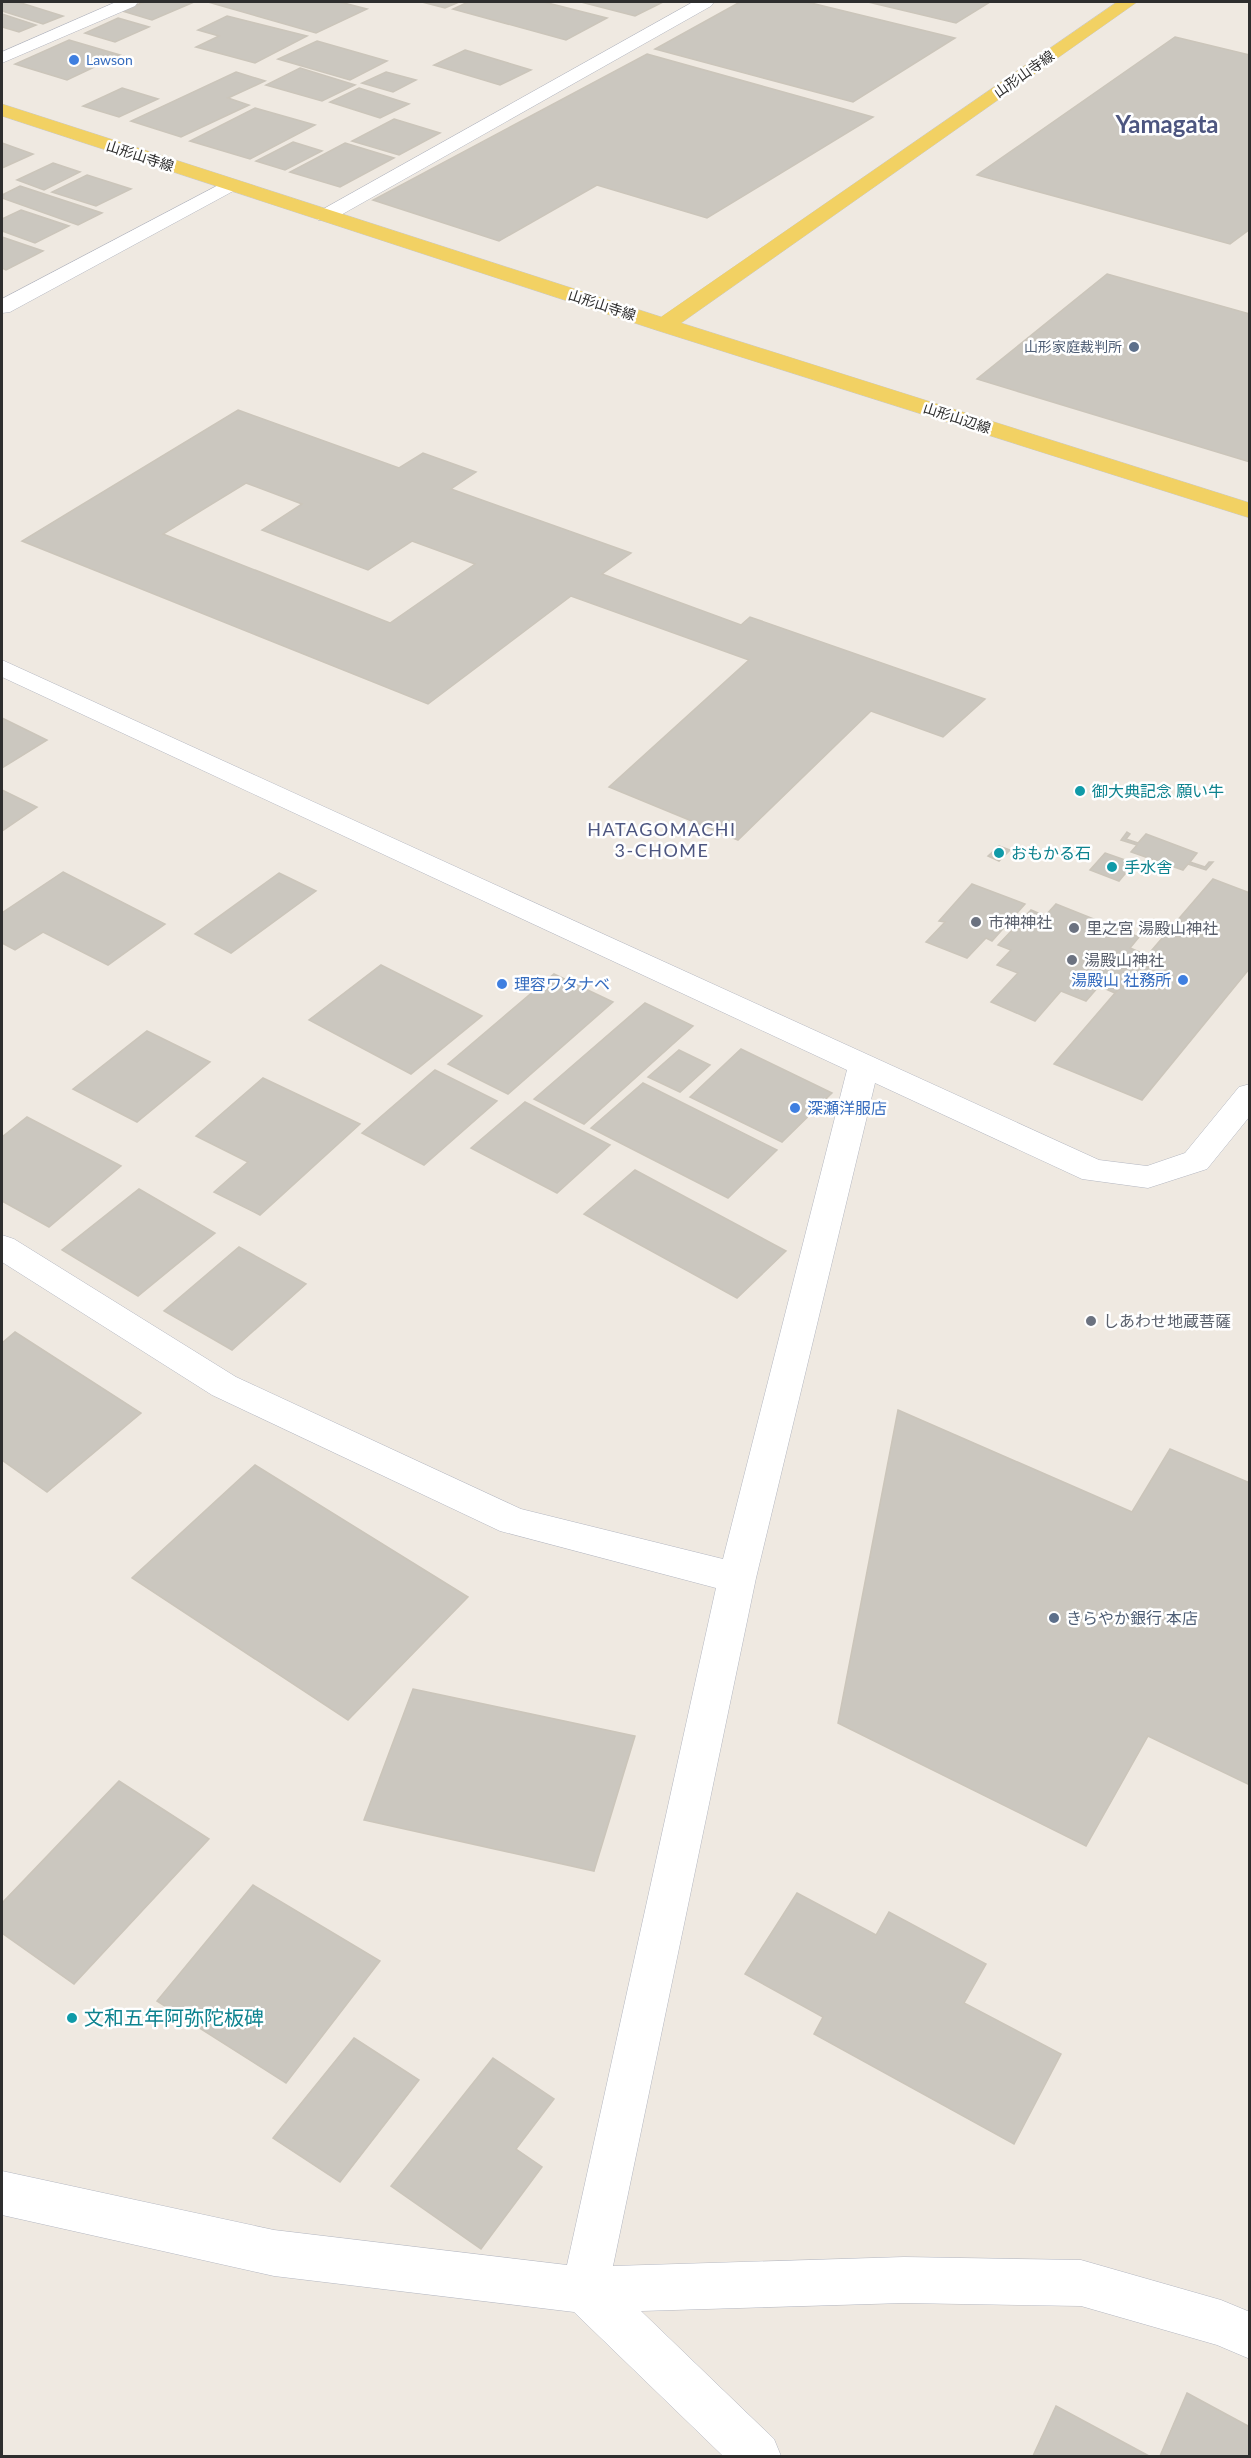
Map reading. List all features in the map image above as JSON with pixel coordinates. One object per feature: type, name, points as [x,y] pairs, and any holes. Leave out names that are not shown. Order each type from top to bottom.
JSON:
[{"type":"main road","name":"山形山寺線","points":[[2,111],[664,325],[1128,2]]},
{"type":"main road","name":"山形山辺線","points":[[664,325],[1250,511]]},
{"type":"street","points":[[2,58],[129,2]]},
{"type":"street","points":[[325,216],[705,2]]},
{"type":"street","points":[[2,307],[230,185]]},
{"type":"street","points":[[2,668],[1093,1171],[1148,1176],[1196,1161],[1250,1094]]},
{"type":"street","points":[[585,2290],[737,1578],[864,1065]]},
{"type":"street","points":[[2,1247],[224,1386],[513,1521],[737,1578]]},
{"type":"street","points":[[2,2193],[274,2253],[585,2290],[904,2280],[1081,2283],[1221,2323],[1250,2336]]},
{"type":"street","points":[[585,2290],[757,2457]]},
{"type":"building","points":[[2,2],[18,2],[63,16],[43,24],[2,11]]},
{"type":"building","points":[[144,2],[194,2],[152,20],[122,11]]},
{"type":"building","points":[[208,2],[340,2],[367,9],[316,33]]},
{"type":"building","points":[[422,2],[459,2],[445,8]]},
{"type":"building","points":[[468,2],[544,2],[607,18],[566,40],[453,9]]},
{"type":"building","points":[[581,2],[663,2],[635,16]]},
{"type":"building","points":[[740,2],[807,2],[955,38],[853,102],[655,49]]},
{"type":"building","points":[[868,2],[990,2],[956,23]]},
{"type":"building","points":[[2,14],[36,25],[19,32],[2,27]]},
{"type":"building","points":[[227,16],[307,36],[255,63],[196,47],[219,36],[198,30]]},
{"type":"building","points":[[118,18],[149,27],[115,42],[85,33]]},
{"type":"building","points":[[1175,37],[1250,55],[1250,229],[1230,244],[977,175]]},
{"type":"building","points":[[69,40],[120,55],[67,80],[15,64]]},
{"type":"building","points":[[317,41],[387,61],[350,80],[278,59]]},
{"type":"building","points":[[465,50],[531,70],[500,85],[434,65]]},
{"type":"building","points":[[647,54],[873,117],[707,218],[597,185],[499,241],[373,200]]},
{"type":"building","points":[[300,68],[355,85],[322,101],[266,85]]},
{"type":"building","points":[[236,72],[265,81],[228,98],[249,105],[181,137],[131,121]]},
{"type":"building","points":[[386,72],[416,80],[393,92],[362,83]]},
{"type":"building","points":[[122,88],[158,99],[119,117],[83,106]]},
{"type":"building","points":[[359,88],[409,104],[380,118],[330,102]]},
{"type":"building","points":[[255,108],[315,125],[250,159],[190,141]]},
{"type":"building","points":[[394,119],[440,133],[399,155],[352,141]]},
{"type":"building","points":[[293,142],[322,151],[285,170],[256,161]]},
{"type":"building","points":[[2,143],[33,154],[2,168]]},
{"type":"building","points":[[345,143],[394,158],[340,187],[290,172]]},
{"type":"building","points":[[53,163],[80,172],[44,190],[17,180]]},
{"type":"building","points":[[87,175],[131,189],[96,206],[52,192]]},
{"type":"building","points":[[20,186],[102,213],[78,225],[2,198],[2,195]]},
{"type":"building","points":[[21,210],[69,226],[35,243],[2,231],[2,219]]},
{"type":"building","points":[[2,237],[43,251],[6,270],[2,268]]},
{"type":"building","name":"山形家庭裁判所","points":[[1107,274],[1250,314],[1250,462],[977,379]]},
{"type":"building","points":[[238,410],[399,468],[423,453],[476,472],[451,489],[631,553],[602,574],[741,625],[750,617],[985,699],[943,737],[871,711],[738,840],[609,787],[749,660],[571,596],[428,704],[22,541]],"holes":[[[246,483],[302,504],[262,530],[368,570],[412,541],[475,564],[390,623],[163,534]]]},
{"type":"building","points":[[2,718],[47,740],[2,768]]},
{"type":"building","points":[[2,790],[37,807],[2,831]]},
{"type":"building","points":[[1127,832],[1130,834],[1126,839],[1138,843],[1146,834],[1197,853],[1190,862],[1205,867],[1209,862],[1213,862],[1206,870],[1188,864],[1183,870],[1131,852],[1137,845],[1121,840]]},
{"type":"building","points":[[999,846],[1010,850],[999,861],[988,856]]},
{"type":"building","name":"手水舎","points":[[1105,853],[1134,863],[1119,881],[1090,870]]},
{"type":"building","points":[[63,872],[165,924],[108,965],[43,932],[15,950],[2,943],[2,913]]},
{"type":"building","points":[[279,873],[316,891],[231,953],[195,934]]},
{"type":"building","name":"湯殿山 社務所","points":[[1213,879],[1250,893],[1250,968],[1142,1100],[1054,1064]]},
{"type":"building","name":"市神神社","points":[[972,884],[1025,904],[992,941],[986,938],[967,958],[926,942],[945,922],[939,921]]},
{"type":"building","name":"湯殿山神社","points":[[1056,904],[1139,937],[1130,948],[1147,955],[1115,993],[1099,986],[1086,1001],[1061,991],[1035,1021],[991,1002],[1018,973],[997,965],[1011,950],[998,945],[1031,910],[1045,916]]},
{"type":"building","points":[[381,965],[482,1016],[411,1074],[309,1020]]},
{"type":"building","points":[[554,974],[613,1002],[508,1094],[448,1064]]},
{"type":"building","points":[[645,1003],[693,1026],[584,1124],[534,1099]]},
{"type":"building","points":[[147,1031],[210,1062],[137,1122],[73,1089]]},
{"type":"building","points":[[741,1049],[832,1093],[782,1142],[690,1097]]},
{"type":"building","points":[[679,1050],[710,1065],[680,1092],[648,1077]]},
{"type":"building","points":[[435,1070],[497,1101],[424,1165],[362,1133]]},
{"type":"building","points":[[263,1078],[360,1124],[260,1215],[214,1192],[248,1162],[196,1136]]},
{"type":"building","points":[[643,1083],[777,1150],[728,1198],[591,1128]]},
{"type":"building","points":[[525,1102],[610,1145],[557,1193],[471,1148]]},
{"type":"building","points":[[27,1117],[121,1166],[49,1227],[2,1201],[2,1137]]},
{"type":"building","points":[[635,1170],[786,1251],[737,1298],[584,1214]]},
{"type":"building","points":[[139,1189],[215,1233],[138,1296],[62,1250]]},
{"type":"building","points":[[239,1247],[306,1284],[232,1350],[164,1311]]},
{"type":"building","points":[[15,1332],[141,1413],[47,1492],[2,1460],[2,1343]]},
{"type":"building","name":"きらやか銀行 本店","points":[[898,1410],[1132,1512],[1170,1449],[1250,1483],[1250,1785],[1148,1736],[1086,1846],[838,1723]]},
{"type":"building","points":[[255,1465],[468,1597],[348,1720],[132,1578]]},
{"type":"building","points":[[413,1689],[635,1736],[594,1871],[364,1820]]},
{"type":"building","points":[[119,1781],[209,1839],[74,1984],[2,1933],[2,1903]]},
{"type":"building","points":[[253,1885],[380,1961],[286,2083],[157,2001]]},
{"type":"building","points":[[797,1893],[876,1935],[889,1912],[986,1964],[964,2003],[1061,2054],[1014,2144],[814,2034],[823,2017],[745,1974]]},
{"type":"building","points":[[354,2038],[419,2080],[340,2182],[273,2138]]},
{"type":"building","points":[[493,2058],[554,2099],[516,2149],[542,2167],[481,2249],[391,2186]]},
{"type":"building","points":[[1187,2393],[1250,2427],[1250,2456],[1160,2456]]},
{"type":"building","points":[[1056,2406],[1149,2456],[1033,2456]]},
{"type":"place","name":"Lawson","points":[[74,60]]},
{"type":"place","name":"山形家庭裁判所","points":[[1134,347]]},
{"type":"place","name":"御大典記念 願い牛","points":[[1080,791]]},
{"type":"place","name":"おもかる石","points":[[999,853]]},
{"type":"place","name":"手水舎","points":[[1112,867]]},
{"type":"place","name":"市神神社","points":[[976,922]]},
{"type":"place","name":"里之宮 湯殿山神社","points":[[1074,928]]},
{"type":"place","name":"湯殿山神社","points":[[1072,960]]},
{"type":"place","name":"湯殿山 社務所","points":[[1183,980]]},
{"type":"place","name":"理容ワタナベ","points":[[502,984]]},
{"type":"place","name":"深瀬洋服店","points":[[795,1108]]},
{"type":"place","name":"しあわせ地蔵菩薩","points":[[1091,1321]]},
{"type":"place","name":"きらやか銀行 本店","points":[[1054,1618]]},
{"type":"place","name":"文和五年阿弥陀板碑","points":[[72,2018]]},
{"type":"district","name":"Yamagata","points":[[1167,125]]},
{"type":"district","name":"HATAGOMACHI 3-CHOME","points":[[662,840]]}]
